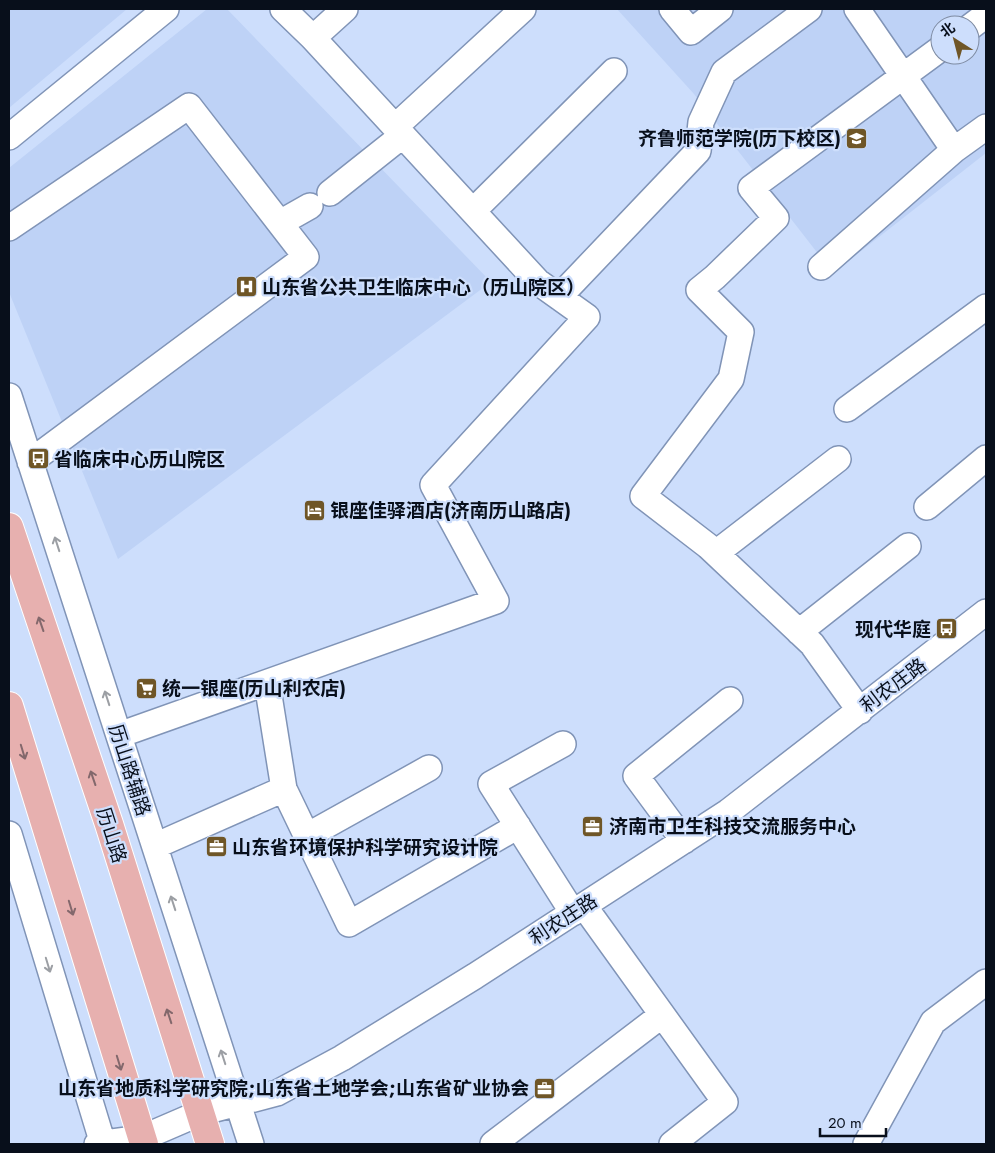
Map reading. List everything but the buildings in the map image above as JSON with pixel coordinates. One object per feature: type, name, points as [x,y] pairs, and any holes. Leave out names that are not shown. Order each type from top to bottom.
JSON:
[{"type":"main road","name":"历山路","points":[[9,527],[109,824],[210,1144]]},
{"type":"main road","points":[[9,706],[143,1141]]},
{"type":"street","points":[[9,138],[166,9]]},
{"type":"street","points":[[119,735],[496,601],[433,485],[587,317],[538,282],[313,38],[283,9]]},
{"type":"street","points":[[313,38],[345,9]]},
{"type":"street","points":[[280,223],[320,199],[399,131],[523,9]]},
{"type":"street","points":[[672,9],[691,32],[720,9]]},
{"type":"street","points":[[559,297],[698,152],[701,122],[724,72],[809,9]]},
{"type":"street","points":[[857,9],[954,150]]},
{"type":"street","points":[[860,711],[812,644],[716,553],[643,496],[731,379],[742,332],[699,290],[776,218],[751,188],[930,56]]},
{"type":"street","points":[[473,211],[614,71]]},
{"type":"street","points":[[9,228],[189,106],[306,257],[30,462]]},
{"type":"street","points":[[821,268],[954,150],[986,127]]},
{"type":"street","points":[[847,409],[986,307]]},
{"type":"street","name":"历山路辅路","points":[[9,396],[251,1144]]},
{"type":"street","points":[[927,507],[986,458]]},
{"type":"street","points":[[716,553],[838,459]]},
{"type":"street","points":[[799,632],[908,546]]},
{"type":"street","name":"利农庄路","points":[[101,1144],[143,1141],[200,1113],[277,1093],[342,1058],[579,909],[728,812],[986,612]]},
{"type":"street","points":[[266,682],[284,789],[349,924],[518,826]]},
{"type":"street","points":[[684,841],[636,776],[730,700]]},
{"type":"street","points":[[563,744],[491,784],[518,826],[579,909],[662,1015],[725,1102],[672,1144]]},
{"type":"street","points":[[306,836],[429,768]]},
{"type":"street","points":[[155,846],[284,789]]},
{"type":"street","points":[[9,834],[101,1144]]},
{"type":"street","points":[[866,1144],[933,1022],[986,982]]},
{"type":"street","points":[[493,1144],[662,1015]]},
{"type":"shaded area","points":[[9,9],[127,9],[9,108]]},
{"type":"shaded area","name":"山东省公共卫生临床中心（历山院区）","points":[[207,9],[227,9],[491,282],[118,559],[9,292],[9,168]]},
{"type":"shaded area","name":"齐鲁师范学院(历下校区)","points":[[617,9],[986,9],[986,153],[833,273],[694,94]]},
{"type":"place","name":"齐鲁师范学院(历下校区)","points":[[857,138]]},
{"type":"place","name":"山东省公共卫生临床中心（历山院区）","points":[[246,287]]},
{"type":"place","name":"省临床中心历山院区","points":[[38,459]]},
{"type":"place","name":"银座佳驿酒店(济南历山路店)","points":[[314,510]]},
{"type":"place","name":"现代华庭","points":[[947,629]]},
{"type":"place","name":"统一银座(历山利农店)","points":[[146,688]]},
{"type":"place","name":"济南市卫生科技交流服务中心","points":[[593,826]]},
{"type":"place","name":"山东省环境保护科学研究设计院","points":[[216,847]]},
{"type":"place","name":"山东省地质科学研究院;山东省土地学会;山东省矿业协会","points":[[545,1088]]}]
